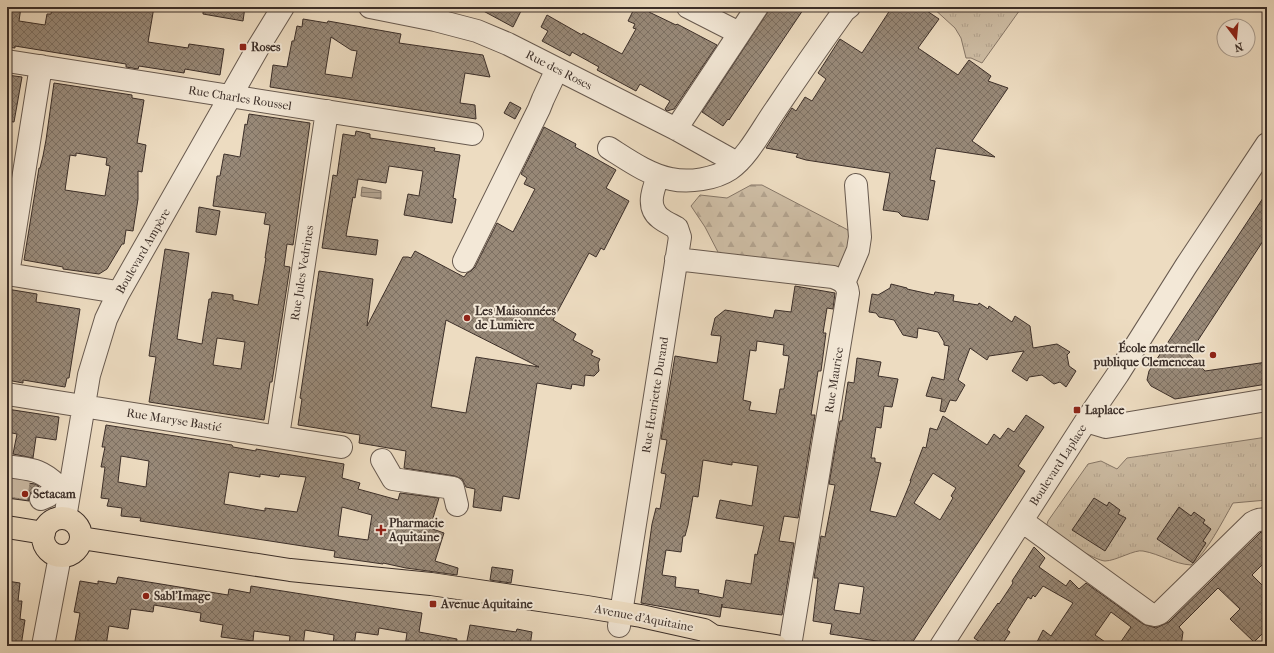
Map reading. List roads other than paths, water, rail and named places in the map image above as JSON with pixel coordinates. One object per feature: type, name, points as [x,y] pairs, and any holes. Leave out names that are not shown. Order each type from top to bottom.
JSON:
[{"type":"main road","points":[[58,518],[65,518],[71,520],[77,525],[81,538],[79,546],[74,551],[67,555],[60,556],[53,554],[47,548],[44,541],[44,533],[46,526],[52,521],[58,518]]},
{"type":"main road","points":[[7,526],[44,533]]},
{"type":"main road","name":"Avenue d'Aquitaine","points":[[81,538],[290,570],[431,584],[620,619],[704,630],[714,636],[776,646]]},
{"type":"street","name":"Boulevard Ampère","points":[[65,518],[53,490],[84,406],[89,375],[106,319],[118,294],[259,46],[283,7]]},
{"type":"street","name":"Rue des Roses","points":[[370,7],[435,20],[477,31],[508,44],[676,129],[737,163]]},
{"type":"street","points":[[688,7],[739,33]]},
{"type":"street","points":[[676,129],[757,7]]},
{"type":"street","points":[[609,148],[658,176],[673,180],[698,179],[720,174],[737,163],[748,149],[811,57],[849,7]]},
{"type":"street","name":"Rue Charles Roussel","points":[[7,61],[472,134]]},
{"type":"street","points":[[41,66],[7,274],[110,291],[118,294]]},
{"type":"street","points":[[464,261],[539,109],[557,69]]},
{"type":"street","name":"Rue Jules Vedrines","points":[[278,436],[327,111]]},
{"type":"street","name":"Boulevard Laplace","points":[[941,646],[1118,374],[1207,233],[1263,157]]},
{"type":"street","name":"Rue Henriette Durand","points":[[620,619],[680,237],[677,228],[660,218],[652,206],[651,198],[658,176]]},
{"type":"street","points":[[676,258],[832,277],[844,283],[858,250],[860,237],[856,185]]},
{"type":"street","name":"Rue Maurice","points":[[790,646],[848,293],[844,283]]},
{"type":"street","name":"Rue Maryse Bastié","points":[[7,394],[341,447]]},
{"type":"street","points":[[1086,421],[1106,427],[1267,400]]},
{"type":"street","points":[[382,460],[393,479],[453,488],[458,505]]},
{"type":"street","points":[[7,466],[37,471],[46,475],[53,490]]},
{"type":"street","points":[[1022,521],[1150,614],[1155,615],[1160,613],[1252,523],[1258,520],[1267,521]]},
{"type":"street","points":[[43,646],[60,556]]},
{"type":"tunnel","points":[[7,485],[43,491]]},
{"type":"place","name":"Roses","points":[[243,47]]},
{"type":"place","name":"Les Maisonnées de Lumière","points":[[467,318]]},
{"type":"place","name":"École maternelle publique Clemenceau","points":[[1213,355]]},
{"type":"place","name":"Laplace","points":[[1077,410]]},
{"type":"place","name":"Setacam","points":[[25,494]]},
{"type":"place","name":"Pharmacie Aquitaine","points":[[381,530]]},
{"type":"place","name":"Sabl'Image","points":[[146,596]]},
{"type":"place","name":"Avenue Aquitaine","points":[[433,604]]}]
